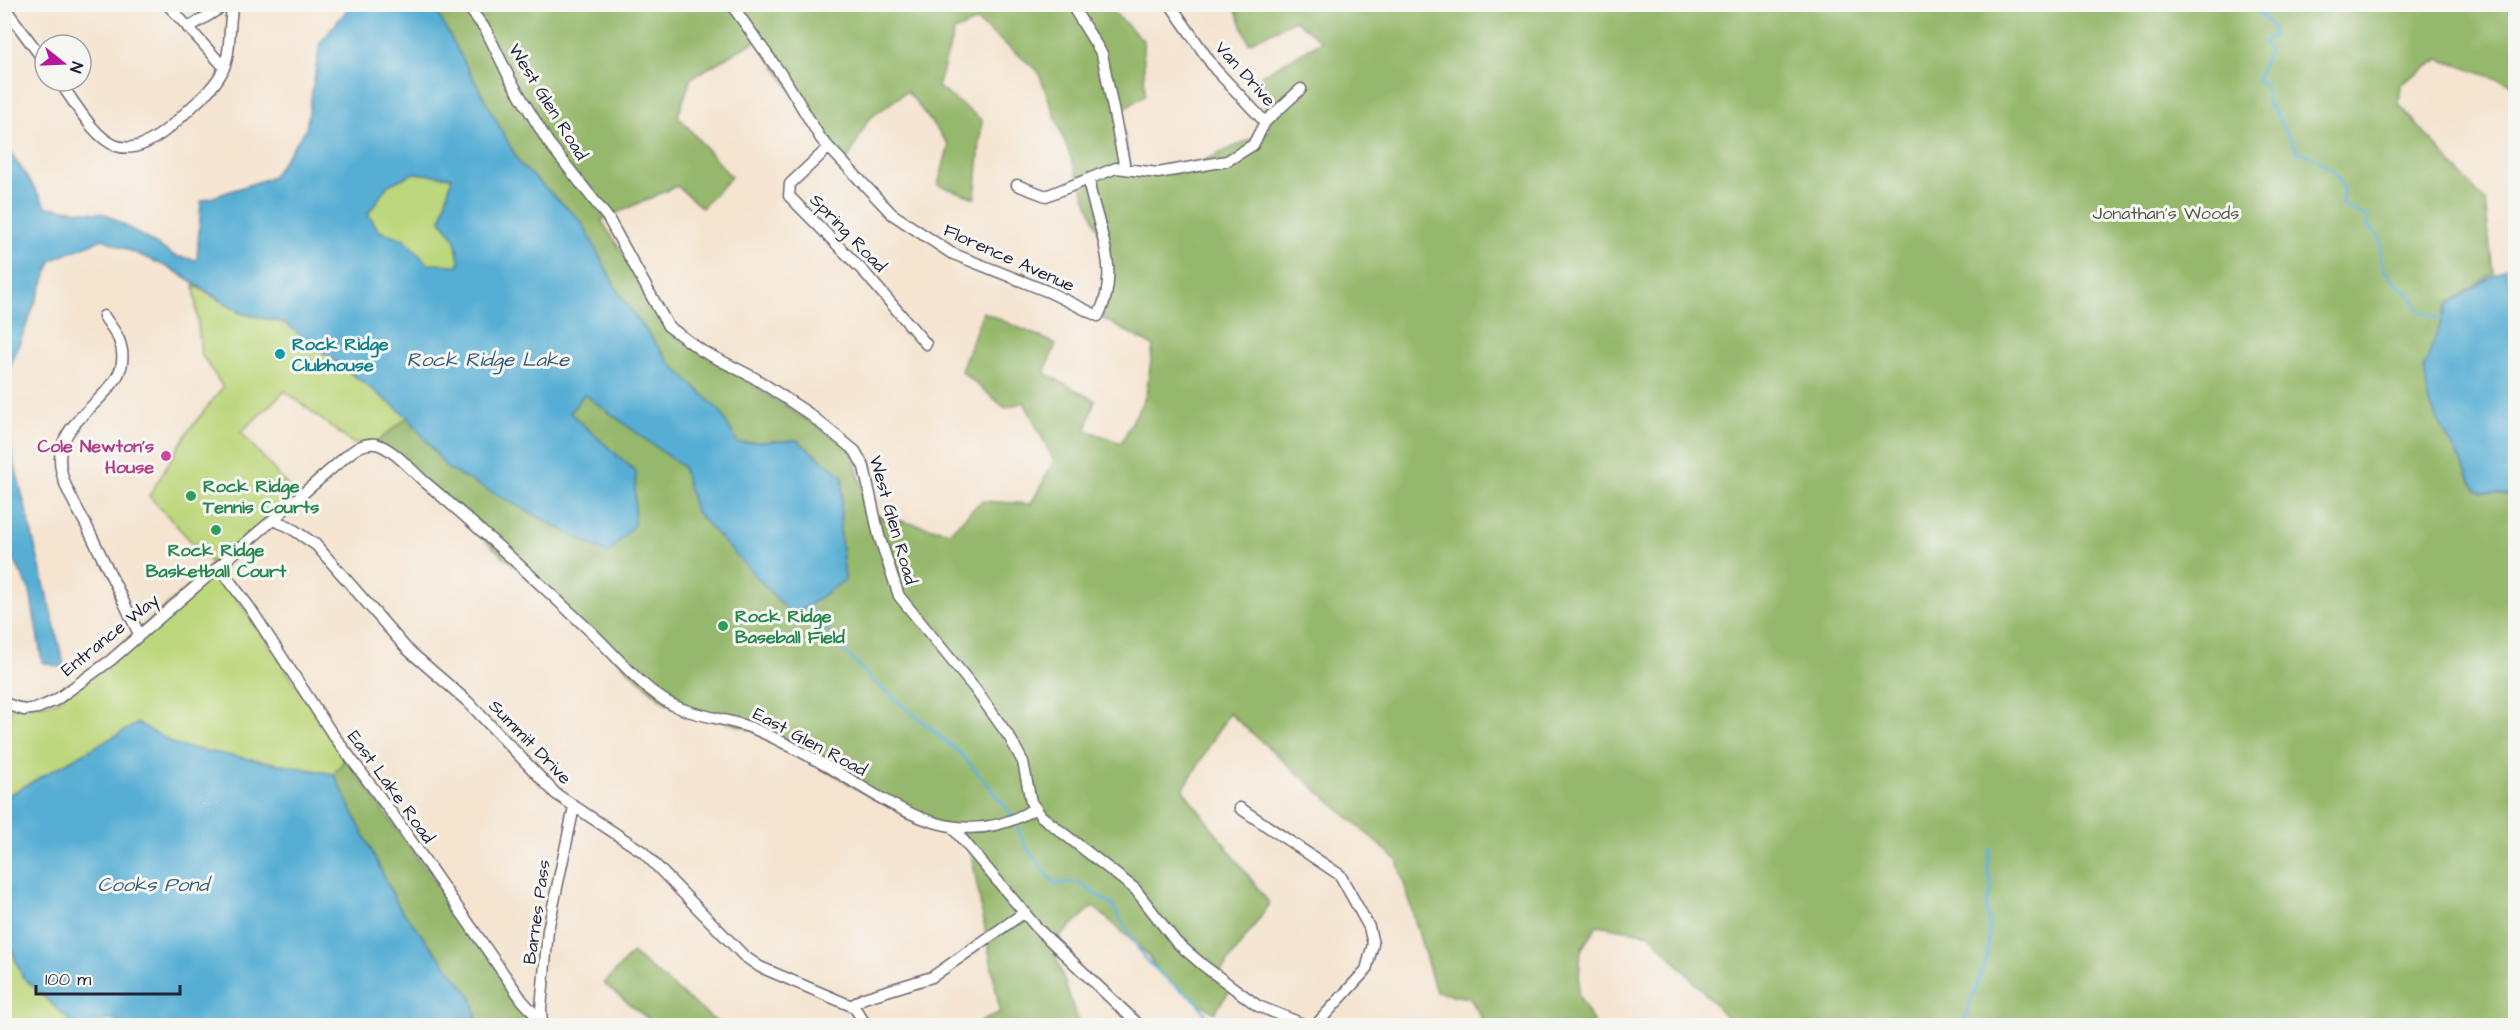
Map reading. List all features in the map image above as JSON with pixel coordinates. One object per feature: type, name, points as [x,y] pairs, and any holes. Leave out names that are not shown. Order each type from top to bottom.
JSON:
[{"type":"street","points":[[167,4],[224,67]]},
{"type":"street","points":[[188,28],[227,4]]},
{"type":"street","points":[[68,93],[107,142],[118,148],[130,150],[145,145],[160,136],[213,85],[224,67],[233,4]]},
{"type":"street","name":"West Glen Road","points":[[465,4],[486,30],[510,79],[548,142],[608,218],[668,326],[702,351],[753,377],[808,413],[855,451],[864,467],[879,538],[898,596],[975,689],[1010,738],[1023,762],[1031,801],[1035,808]]},
{"type":"street","name":"Florence Avenue","points":[[730,4],[786,81],[828,148],[891,214],[920,235],[951,253],[1049,292],[1098,316],[1107,298],[1110,276],[1090,189],[1090,179]]},
{"type":"street","points":[[1071,4],[1102,54],[1125,168]]},
{"type":"street","name":"Van Drive","points":[[1017,185],[1046,196],[1116,168],[1158,172],[1227,161],[1253,145],[1265,122],[1215,69],[1170,4]]},
{"type":"street","points":[[6,6],[33,45]]},
{"type":"street","points":[[1265,122],[1301,89]]},
{"type":"street","name":"Spring Road","points":[[828,148],[790,184],[789,196],[865,273],[926,344]]},
{"type":"street","points":[[104,316],[119,340],[122,358],[119,374],[111,387],[66,433],[61,447],[60,461],[70,495],[139,634]]},
{"type":"street","name":"East Glen Road","points":[[364,445],[379,445],[471,520],[600,640],[643,684],[666,701],[688,711],[724,718],[756,729],[812,757],[894,807],[927,821],[952,827],[979,827],[1009,822],[1035,808]]},
{"type":"street","name":"Entrance Way","points":[[4,703],[24,710],[38,708],[56,700],[111,660],[204,576],[219,567],[344,458],[364,445]]},
{"type":"street","name":"Summit Drive","points":[[273,520],[316,545],[407,649],[473,707],[555,794],[643,852],[744,956],[760,967],[851,1006],[867,1026]]},
{"type":"street","name":"East Lake Road","points":[[219,567],[250,608],[331,732],[394,816],[522,1000],[543,1025]]},
{"type":"street","name":"Barnes Pass","points":[[543,1025],[548,930],[574,807]]},
{"type":"street","points":[[1035,808],[1041,816],[1134,889],[1176,942],[1204,966],[1258,1006],[1308,1026]]},
{"type":"street","points":[[1240,808],[1340,875],[1369,927],[1373,944],[1365,970],[1315,1026]]},
{"type":"street","points":[[952,827],[1069,960],[1140,1026]]},
{"type":"street","points":[[851,1006],[864,998],[932,977],[1025,912]]},
{"type":"green space","name":"Jonathan's Woods","points":[[425,5],[1106,5],[1143,40],[1145,95],[1120,112],[1131,171],[1176,173],[1269,131],[1261,76],[1322,41],[1295,20],[1249,43],[1234,5],[2515,5],[2515,85],[2439,59],[2401,84],[2399,104],[2485,201],[2493,273],[2448,304],[2477,491],[2515,496],[2515,1025],[1734,1025],[1650,934],[1597,925],[1581,950],[1578,994],[1595,1025],[1486,1025],[1470,998],[1436,992],[1397,860],[1229,713],[1183,790],[1270,904],[1217,977],[1231,989],[1214,1013],[1160,974],[1147,954],[1093,906],[1052,944],[1079,1025],[975,1025],[1000,1012],[969,841],[871,797],[771,736],[664,702],[377,442],[408,417],[448,469],[636,472],[570,413],[584,394],[683,467],[696,511],[793,616],[845,580],[840,528],[843,477],[797,440],[738,443],[720,411],[670,363],[621,297],[581,221],[520,164],[439,16]],"holes":[[[977,21],[1038,71],[1106,251],[1102,318],[1153,346],[1146,395],[1121,443],[1086,430],[1095,400],[1044,373],[1056,344],[983,312],[961,371],[1005,408],[1024,402],[1054,461],[1031,504],[981,501],[950,532],[870,514],[851,448],[677,337],[601,220],[677,186],[702,208],[731,177],[678,116],[691,78],[757,40],[844,167],[868,120],[907,91],[949,145],[938,185],[975,198],[982,120],[938,87],[954,31]]]},
{"type":"green space","points":[[414,173],[452,177],[441,220],[455,239],[460,266],[428,265],[404,239],[379,231],[368,214],[388,185]]},
{"type":"green space","points":[[194,285],[240,313],[285,323],[408,417],[377,442],[352,443],[285,391],[241,432],[296,495],[215,566],[346,758],[334,774],[178,746],[138,723],[5,797],[5,762],[8,758],[10,708],[56,702],[213,565],[149,496],[187,433],[223,387],[201,354]]},
{"type":"green space","points":[[346,758],[538,1025],[478,1025],[471,997],[399,907],[334,774]]},
{"type":"green space","points":[[4,932],[22,976],[74,1025],[7,1026],[5,1023]]},
{"type":"green space","points":[[632,953],[720,1025],[656,1025],[604,984]]},
{"type":"water","name":"Rock Ridge Lake","points":[[351,5],[425,5],[439,16],[520,164],[581,221],[621,297],[670,363],[720,411],[738,443],[797,440],[843,477],[840,528],[845,580],[793,616],[695,511],[683,467],[584,394],[570,413],[636,472],[634,525],[608,554],[448,469],[408,417],[285,323],[241,313],[172,269],[103,239],[52,260],[5,380],[5,144],[47,207],[106,214],[175,256],[197,260],[201,201],[272,177],[306,129],[320,43]],"holes":[[[414,173],[452,177],[441,220],[455,239],[460,265],[428,264],[404,239],[379,231],[368,214],[388,185]]]},
{"type":"water","points":[[2505,268],[2516,302],[2515,496],[2477,491],[2429,404],[2424,368],[2448,304]]},
{"type":"water","points":[[4,424],[65,669],[42,662],[30,591],[5,542]]},
{"type":"water","name":"Cooks Pond","points":[[138,723],[178,746],[334,774],[399,907],[472,997],[478,1025],[121,1026],[115,1020],[74,1025],[22,976],[5,932],[5,797]]},
{"type":"waterway","points":[[2252,4],[2273,28],[2273,36],[2263,43],[2269,50],[2257,80],[2266,86],[2267,103],[2279,117],[2283,129],[2298,152],[2317,160],[2336,175],[2343,188],[2342,205],[2369,219],[2367,226],[2381,241],[2381,260],[2388,275],[2410,295],[2420,312],[2442,319]]},
{"type":"waterway","points":[[809,606],[839,645],[871,679],[959,752],[986,782],[1013,817],[1027,849],[1055,884],[1078,882],[1112,905],[1145,959],[1169,981],[1198,1002],[1205,1014],[1204,1026]]},
{"type":"waterway","points":[[1962,1026],[1987,956],[1989,928],[1986,904],[1992,890],[1988,868],[1990,849]]},
{"type":"place","name":"Rock Ridge Clubhouse","points":[[280,354]]},
{"type":"place","name":"Cole Newton’s House","points":[[166,456]]},
{"type":"place","name":"Rock Ridge Tennis Courts","points":[[191,496]]},
{"type":"place","name":"Rock Ridge Basketball Court","points":[[216,530]]},
{"type":"place","name":"Rock Ridge Baseball Field","points":[[723,626]]}]
